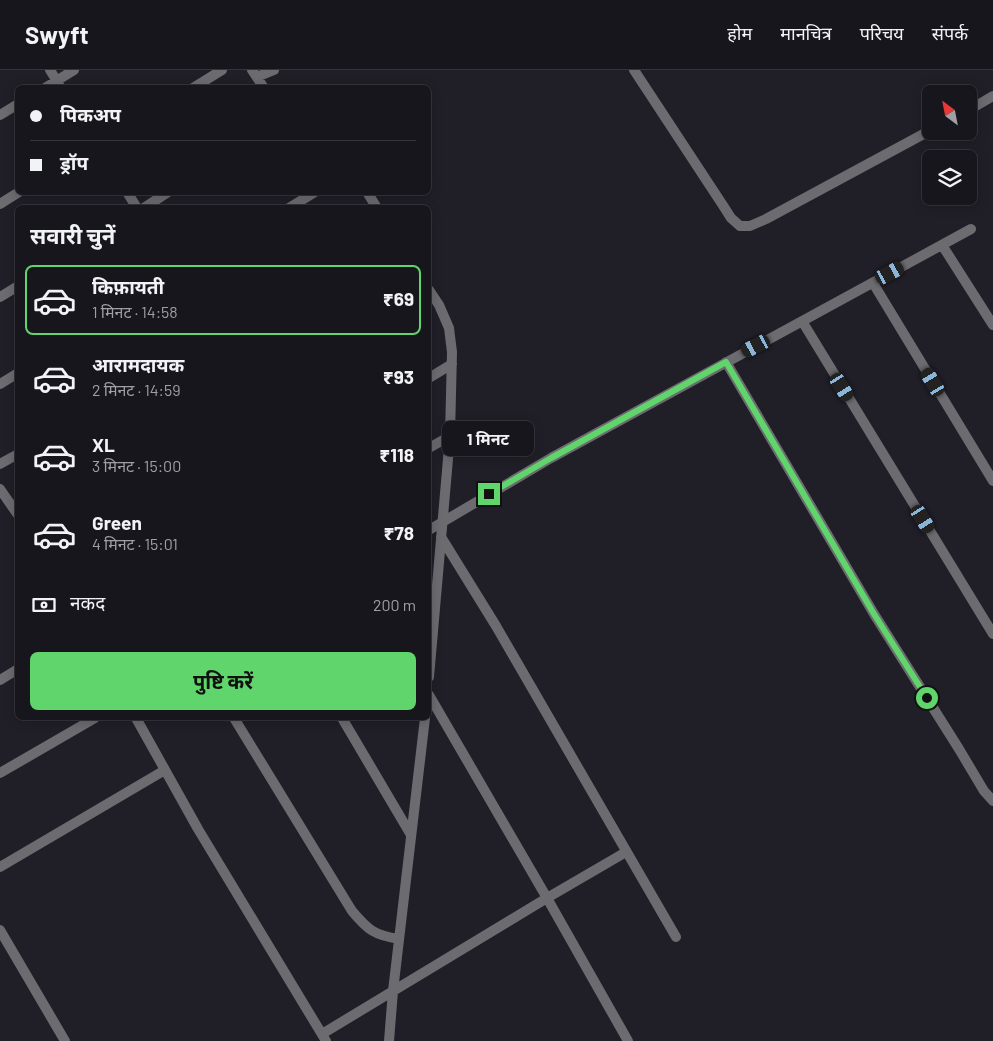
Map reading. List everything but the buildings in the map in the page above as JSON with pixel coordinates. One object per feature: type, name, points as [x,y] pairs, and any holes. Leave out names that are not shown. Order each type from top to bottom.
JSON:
[{"type":"street","points":[[50,70],[59,84],[74,70]]},
{"type":"street","points":[[198,85],[222,70]]},
{"type":"street","points":[[262,85],[254,73],[274,70]]},
{"type":"street","points":[[634,70],[724,207],[740,226],[750,226],[766,219],[922,135]]},
{"type":"street","points":[[978,105],[993,96]]},
{"type":"street","points":[[0,115],[15,106]]},
{"type":"street","points":[[0,204],[15,195]]},
{"type":"street","points":[[148,205],[164,195]]},
{"type":"street","points":[[294,205],[309,195]]},
{"type":"street","points":[[431,529],[551,458],[971,229]]},
{"type":"street","points":[[942,245],[993,325]]},
{"type":"street","points":[[873,283],[993,480]]},
{"type":"street","points":[[0,296],[15,288]]},
{"type":"street","points":[[431,293],[439,305],[448,328],[451,339],[452,364],[450,436],[431,654]]},
{"type":"street","points":[[802,321],[993,634]]},
{"type":"street","points":[[726,362],[874,614],[984,791],[993,801]]},
{"type":"street","points":[[431,377],[452,364]]},
{"type":"street","points":[[0,384],[15,375]]},
{"type":"street","points":[[431,447],[450,436]]},
{"type":"street","points":[[0,464],[15,456]]},
{"type":"street","points":[[0,488],[15,510]]},
{"type":"street","points":[[441,537],[496,626],[676,937]]},
{"type":"street","points":[[0,680],[15,671]]},
{"type":"street","points":[[431,698],[628,1041]]},
{"type":"street","points":[[0,773],[92,720]]},
{"type":"street","points":[[137,720],[198,829],[324,1038],[393,991],[626,852]]},
{"type":"street","points":[[235,720],[352,911],[371,930],[380,936],[399,939]]},
{"type":"street","points":[[343,720],[411,835]]},
{"type":"street","points":[[389,1041],[393,991],[425,720]]},
{"type":"street","points":[[0,867],[165,770]]},
{"type":"street","points":[[0,930],[65,1041]]},
{"type":"route","points":[[489,494],[726,362],[874,614],[927,698]]}]
